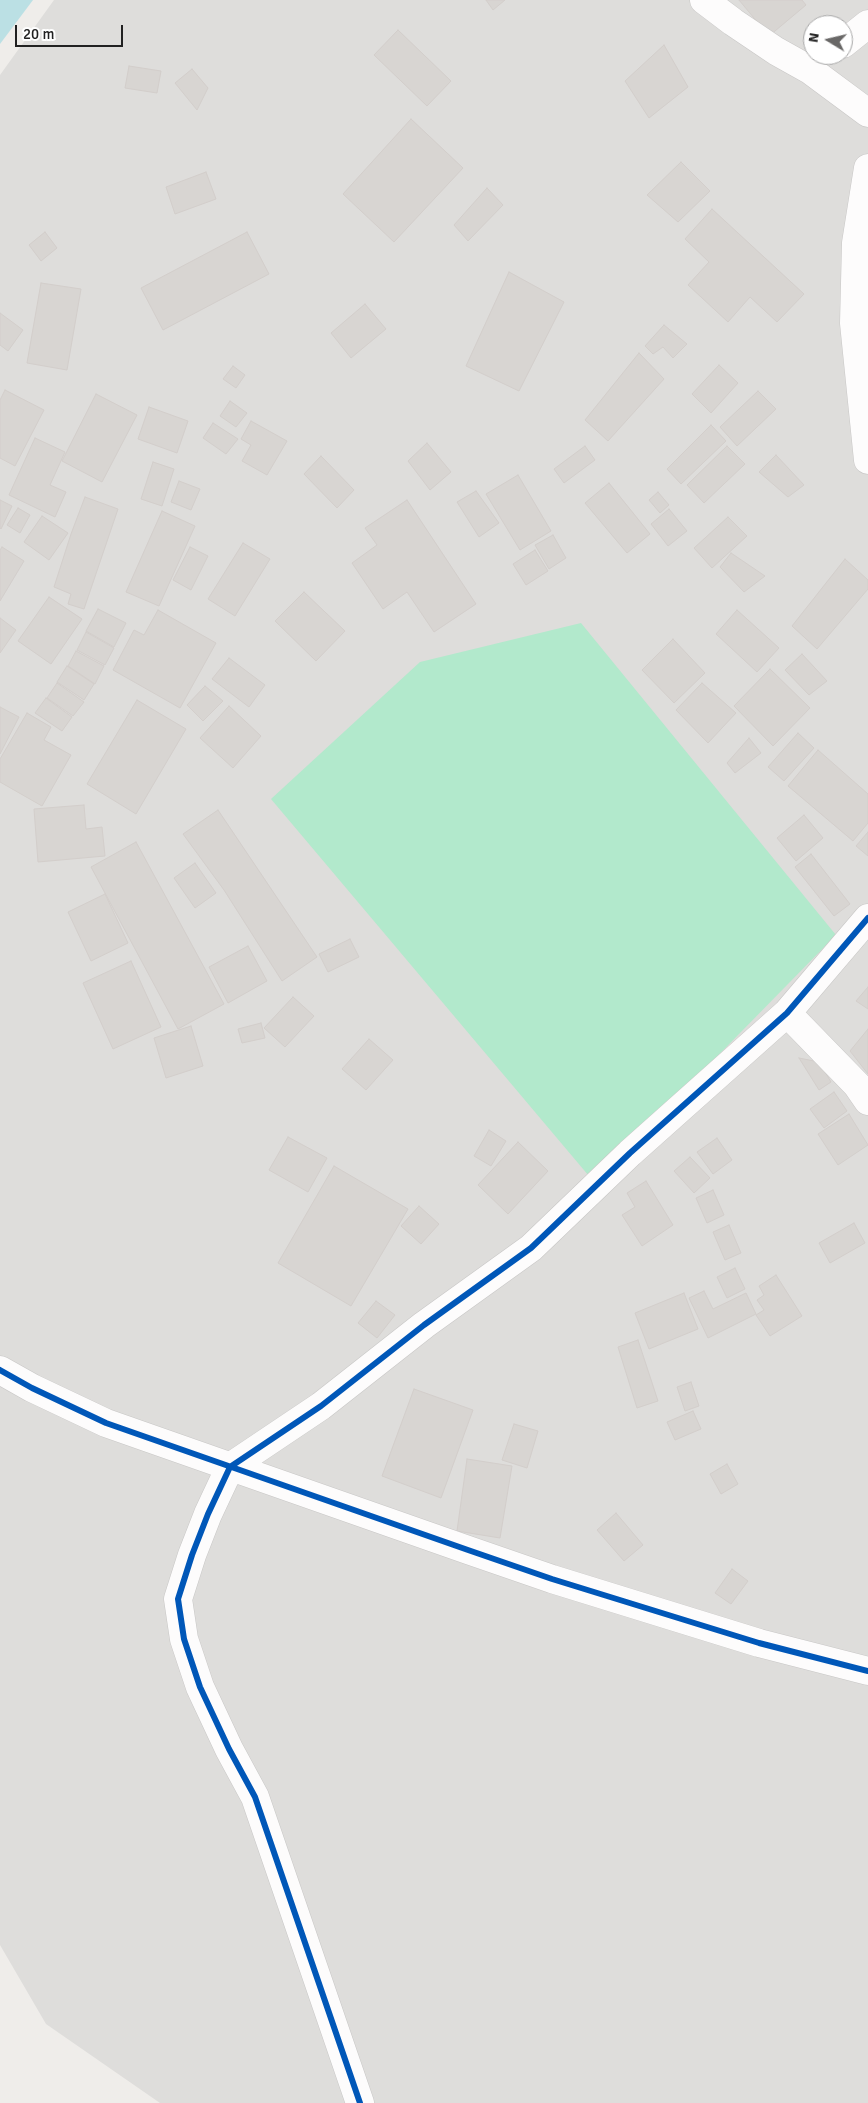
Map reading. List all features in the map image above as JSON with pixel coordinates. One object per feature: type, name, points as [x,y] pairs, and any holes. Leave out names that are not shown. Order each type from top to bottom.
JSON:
[{"type":"street","points":[[704,0],[776,51],[803,58]]},
{"type":"street","points":[[853,36],[868,24]]},
{"type":"street","points":[[823,65],[868,113]]},
{"type":"street","points":[[868,168],[856,243],[854,323],[868,460]]},
{"type":"street","points":[[360,2103],[255,1797],[229,1749],[200,1687],[184,1639],[178,1599],[201,1530],[230,1467],[321,1406],[424,1325],[531,1248],[630,1153],[787,1013],[868,918]]},
{"type":"street","points":[[787,1013],[857,1085],[868,1101]]},
{"type":"street","points":[[0,1370],[32,1388],[106,1423],[552,1579],[759,1643],[868,1671]]},
{"type":"shaded area","points":[[54,0],[868,0],[868,2103],[160,2103],[46,2024],[0,1945],[0,75]]},
{"type":"green space","points":[[581,623],[836,935],[594,1182],[271,799],[420,662]]},
{"type":"water","points":[[0,0],[33,0],[0,44]]},
{"type":"building","points":[[486,0],[505,0],[493,10]]},
{"type":"building","points":[[739,0],[802,0],[806,5],[769,36]]},
{"type":"building","points":[[398,30],[451,81],[427,106],[374,55]]},
{"type":"building","points":[[664,45],[688,87],[649,118],[625,81]]},
{"type":"building","points":[[129,66],[161,71],[157,93],[125,88]]},
{"type":"building","points":[[192,69],[208,88],[197,110],[175,83]]},
{"type":"building","points":[[411,119],[463,168],[394,242],[343,194]]},
{"type":"building","points":[[681,162],[710,191],[678,222],[647,195]]},
{"type":"building","points":[[206,172],[216,199],[175,214],[166,187]]},
{"type":"building","points":[[487,188],[503,205],[468,241],[454,225]]},
{"type":"building","points":[[712,209],[804,294],[777,322],[750,297],[728,322],[688,285],[709,262],[685,239]]},
{"type":"building","points":[[45,232],[57,248],[41,261],[29,245]]},
{"type":"building","points":[[247,232],[269,274],[163,330],[141,288]]},
{"type":"building","points":[[509,272],[564,302],[519,391],[466,366]]},
{"type":"building","points":[[41,283],[81,289],[67,370],[27,363]]},
{"type":"building","points":[[365,304],[386,329],[351,358],[331,333]]},
{"type":"building","points":[[0,313],[23,330],[8,351],[0,345]]},
{"type":"building","points":[[664,325],[687,344],[673,358],[663,347],[653,354],[645,346]]},
{"type":"building","points":[[639,353],[664,379],[608,441],[585,420]]},
{"type":"building","points":[[719,365],[738,383],[711,413],[692,394]]},
{"type":"building","points":[[233,366],[245,375],[236,388],[223,379]]},
{"type":"building","points":[[5,390],[44,410],[15,466],[0,458],[0,400]]},
{"type":"building","points":[[758,391],[776,409],[737,446],[720,427]]},
{"type":"building","points":[[96,394],[137,415],[102,482],[62,461]]},
{"type":"building","points":[[230,401],[247,413],[236,427],[220,416]]},
{"type":"building","points":[[149,407],[188,421],[177,453],[138,439]]},
{"type":"building","points":[[251,421],[287,441],[267,475],[242,461],[251,445],[241,439]]},
{"type":"building","points":[[213,423],[238,439],[226,454],[203,438]]},
{"type":"building","points":[[711,425],[726,441],[681,484],[667,469]]},
{"type":"building","points":[[35,438],[65,452],[50,485],[66,492],[55,517],[9,495]]},
{"type":"building","points":[[427,443],[451,472],[430,490],[408,461]]},
{"type":"building","points":[[585,446],[595,460],[564,483],[554,469]]},
{"type":"building","points":[[727,446],[745,464],[704,503],[687,485]]},
{"type":"building","points":[[776,455],[804,485],[788,497],[759,472]]},
{"type":"building","points":[[321,456],[354,490],[337,508],[304,474]]},
{"type":"building","points":[[153,462],[174,469],[162,506],[141,499]]},
{"type":"building","points":[[518,475],[551,531],[520,550],[486,494]]},
{"type":"building","points":[[179,481],[200,489],[191,510],[171,502]]},
{"type":"building","points":[[609,483],[650,534],[627,553],[585,503]]},
{"type":"building","points":[[476,491],[499,523],[479,537],[457,502]]},
{"type":"building","points":[[658,492],[669,505],[660,513],[649,500]]},
{"type":"building","points":[[85,497],[118,509],[84,609],[68,604],[71,594],[54,587]]},
{"type":"building","points":[[0,500],[12,506],[1,529],[0,528]]},
{"type":"building","points":[[407,500],[476,604],[434,632],[407,592],[383,609],[352,563],[377,545],[365,528]]},
{"type":"building","points":[[18,508],[30,515],[20,533],[7,525]]},
{"type":"building","points":[[669,509],[687,531],[668,546],[651,524]]},
{"type":"building","points":[[162,511],[195,526],[159,606],[126,592]]},
{"type":"building","points":[[42,516],[68,533],[49,560],[24,542]]},
{"type":"building","points":[[728,517],[747,536],[712,568],[694,548]]},
{"type":"building","points":[[553,535],[566,558],[549,569],[535,545]]},
{"type":"building","points":[[243,543],[270,559],[235,616],[208,599]]},
{"type":"building","points":[[2,547],[24,561],[0,601],[0,550]]},
{"type":"building","points":[[190,547],[208,556],[191,590],[173,580]]},
{"type":"building","points":[[535,550],[548,571],[526,585],[513,564]]},
{"type":"building","points":[[731,553],[765,576],[744,592],[720,567]]},
{"type":"building","points":[[845,559],[868,580],[868,589],[817,649],[792,626]]},
{"type":"building","points":[[304,592],[345,631],[316,661],[275,621]]},
{"type":"building","points":[[49,597],[82,619],[51,664],[18,641]]},
{"type":"building","points":[[98,609],[126,623],[114,647],[86,631]]},
{"type":"building","points":[[158,610],[216,643],[180,708],[113,670],[134,630],[144,635]]},
{"type":"building","points":[[737,610],[779,648],[757,672],[716,634]]},
{"type":"building","points":[[0,618],[16,630],[0,653]]},
{"type":"building","points":[[86,632],[114,648],[105,665],[77,650]]},
{"type":"building","points":[[673,639],[705,673],[674,703],[642,670]]},
{"type":"building","points":[[76,651],[104,666],[95,684],[68,666]]},
{"type":"building","points":[[802,654],[827,681],[809,695],[785,670]]},
{"type":"building","points":[[229,658],[265,685],[249,707],[212,679]]},
{"type":"building","points":[[67,666],[94,684],[84,700],[57,682]]},
{"type":"building","points":[[770,669],[810,708],[773,746],[734,706]]},
{"type":"building","points":[[57,683],[84,702],[73,716],[47,698]]},
{"type":"building","points":[[702,683],[736,713],[708,743],[676,710]]},
{"type":"building","points":[[205,686],[223,701],[203,721],[187,705]]},
{"type":"building","points":[[46,698],[72,717],[62,731],[35,713]]},
{"type":"building","points":[[137,700],[186,729],[136,814],[87,784]]},
{"type":"building","points":[[229,706],[261,736],[233,768],[200,738]]},
{"type":"building","points":[[0,707],[19,717],[0,754]]},
{"type":"building","points":[[27,713],[51,727],[44,740],[71,755],[42,806],[0,782],[0,759]]},
{"type":"building","points":[[798,733],[814,748],[784,781],[768,767]]},
{"type":"building","points":[[749,738],[761,753],[735,773],[727,763]]},
{"type":"building","points":[[818,750],[868,794],[868,823],[853,841],[788,786]]},
{"type":"building","points":[[84,805],[86,829],[102,827],[105,856],[38,862],[34,809]]},
{"type":"building","points":[[218,810],[317,957],[282,981],[224,890],[183,834]]},
{"type":"building","points":[[804,815],[823,838],[796,861],[777,838]]},
{"type":"building","points":[[868,832],[868,856],[856,846]]},
{"type":"building","points":[[136,842],[224,1004],[178,1029],[91,867]]},
{"type":"building","points":[[811,854],[850,904],[834,916],[795,867]]},
{"type":"building","points":[[195,863],[216,893],[195,908],[174,878]]},
{"type":"building","points":[[105,894],[128,943],[91,961],[68,912]]},
{"type":"building","points":[[350,939],[359,957],[328,972],[319,954]]},
{"type":"building","points":[[248,946],[267,981],[228,1003],[209,967]]},
{"type":"building","points":[[131,961],[161,1027],[113,1049],[83,983]]},
{"type":"building","points":[[868,987],[868,1009],[856,1001]]},
{"type":"building","points":[[293,997],[314,1016],[285,1047],[264,1028]]},
{"type":"building","points":[[261,1023],[265,1038],[242,1043],[238,1029]]},
{"type":"building","points":[[191,1026],[203,1066],[166,1078],[154,1038]]},
{"type":"building","points":[[868,1029],[868,1074],[850,1051]]},
{"type":"building","points":[[369,1039],[393,1060],[366,1090],[342,1069]]},
{"type":"building","points":[[799,1058],[819,1062],[831,1082],[819,1090]]},
{"type":"building","points":[[834,1092],[847,1111],[824,1128],[810,1109]]},
{"type":"building","points":[[849,1114],[868,1145],[838,1165],[818,1134]]},
{"type":"building","points":[[489,1130],[506,1141],[491,1166],[474,1156]]},
{"type":"building","points":[[288,1137],[327,1158],[308,1192],[269,1170]]},
{"type":"building","points":[[717,1138],[732,1160],[713,1174],[697,1152]]},
{"type":"building","points":[[518,1142],[548,1171],[508,1214],[478,1185]]},
{"type":"building","points":[[690,1157],[710,1178],[694,1193],[674,1171]]},
{"type":"building","points":[[334,1166],[408,1209],[351,1306],[278,1263]]},
{"type":"building","points":[[646,1181],[673,1225],[642,1246],[622,1215],[635,1207],[627,1193]]},
{"type":"building","points":[[713,1190],[724,1215],[707,1223],[696,1198]]},
{"type":"building","points":[[419,1206],[439,1224],[421,1244],[401,1226]]},
{"type":"building","points":[[854,1223],[865,1243],[830,1263],[819,1243]]},
{"type":"building","points":[[729,1225],[741,1253],[725,1260],[713,1232]]},
{"type":"building","points":[[735,1268],[745,1289],[727,1298],[717,1277]]},
{"type":"building","points":[[776,1275],[802,1316],[770,1336],[756,1315],[764,1310],[757,1300],[764,1295],[759,1286]]},
{"type":"building","points":[[704,1291],[713,1309],[746,1293],[756,1314],[708,1338],[689,1298]]},
{"type":"building","points":[[684,1293],[698,1329],[649,1349],[635,1313]]},
{"type":"building","points":[[376,1301],[395,1315],[377,1338],[358,1323]]},
{"type":"building","points":[[638,1340],[658,1401],[637,1408],[618,1347]]},
{"type":"building","points":[[691,1382],[699,1406],[685,1411],[677,1387]]},
{"type":"building","points":[[414,1389],[473,1410],[441,1498],[382,1476]]},
{"type":"building","points":[[693,1411],[701,1429],[675,1440],[667,1422]]},
{"type":"building","points":[[514,1424],[538,1431],[527,1468],[502,1460]]},
{"type":"building","points":[[467,1459],[512,1466],[500,1538],[457,1531]]},
{"type":"building","points":[[727,1464],[738,1484],[721,1494],[710,1474]]},
{"type":"building","points":[[616,1513],[643,1545],[624,1561],[597,1530]]},
{"type":"building","points":[[732,1569],[748,1581],[731,1604],[715,1593]]},
{"type":"cycle path","points":[[360,2103],[255,1797],[229,1749],[200,1687],[184,1639],[178,1599],[208,1514],[230,1467],[321,1406],[424,1325],[531,1248],[630,1153],[787,1013],[868,918]]},
{"type":"cycle path","points":[[0,1370],[32,1388],[106,1423],[468,1550],[552,1579],[759,1643],[868,1671]]}]
